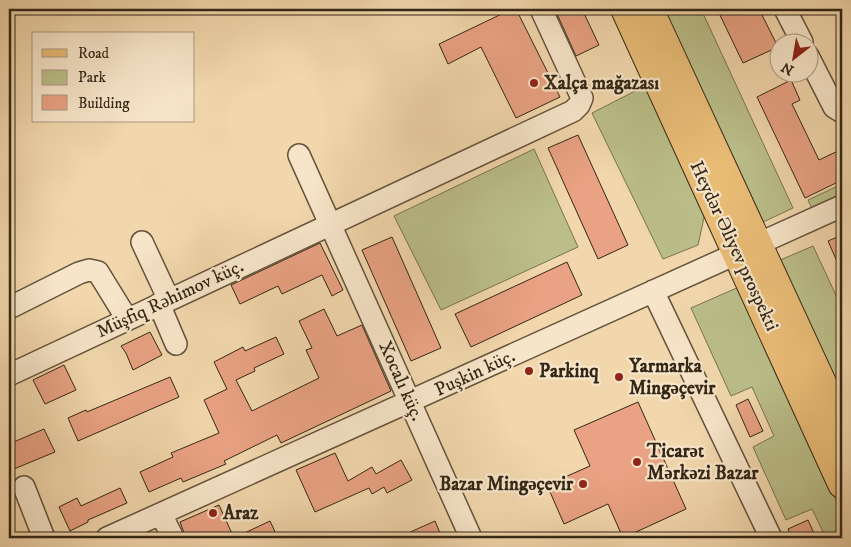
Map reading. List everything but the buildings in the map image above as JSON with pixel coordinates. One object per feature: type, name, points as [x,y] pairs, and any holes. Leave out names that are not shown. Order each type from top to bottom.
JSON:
[{"type":"main road","name":"Heydər Əliyev prospekti","points":[[625,9],[748,249],[842,426]]},
{"type":"main road","name":"Heydər Əliyev prospekti","points":[[649,9],[842,484]]},
{"type":"street","name":"Müşfiq Rəhimov küç.","points":[[9,375],[572,111],[580,105],[582,98],[541,9]]},
{"type":"street","points":[[785,9],[797,32]]},
{"type":"street","points":[[818,76],[834,107],[842,112]]},
{"type":"street","name":"Xocalı küç.","points":[[299,155],[470,538]]},
{"type":"street","name":"Puşkin küç.","points":[[107,538],[842,206]]},
{"type":"street","points":[[142,242],[164,302],[176,344]]},
{"type":"street","points":[[9,308],[79,273],[89,270],[98,272],[127,319]]},
{"type":"street","points":[[653,291],[771,538]]},
{"type":"street","points":[[24,487],[44,538]]},
{"type":"street","points":[[161,514],[173,538]]},
{"type":"green space","points":[[659,9],[701,9],[793,208],[759,224]]},
{"type":"green space","points":[[645,86],[705,213],[698,245],[663,259],[592,113]]},
{"type":"green space","points":[[534,149],[578,247],[441,310],[394,216]]},
{"type":"green space","points":[[842,184],[842,195],[812,209],[808,200]]},
{"type":"green space","points":[[813,246],[842,308],[842,401],[778,261]]},
{"type":"green space","points":[[739,287],[842,513],[842,538],[826,538],[812,509],[786,520],[753,447],[774,436],[752,387],[731,396],[691,308]]},
{"type":"place","name":"Xalça mağazası","points":[[534,83]]},
{"type":"place","name":"Parkinq","points":[[529,371]]},
{"type":"place","name":"Yarmarka Mingəçevir","points":[[619,377]]},
{"type":"place","name":"Ticarət Mərkəzi Bazar","points":[[637,462]]},
{"type":"place","name":"Bazar Mingəçevir","points":[[583,484]]},
{"type":"place","name":"Araz","points":[[213,513]]}]
